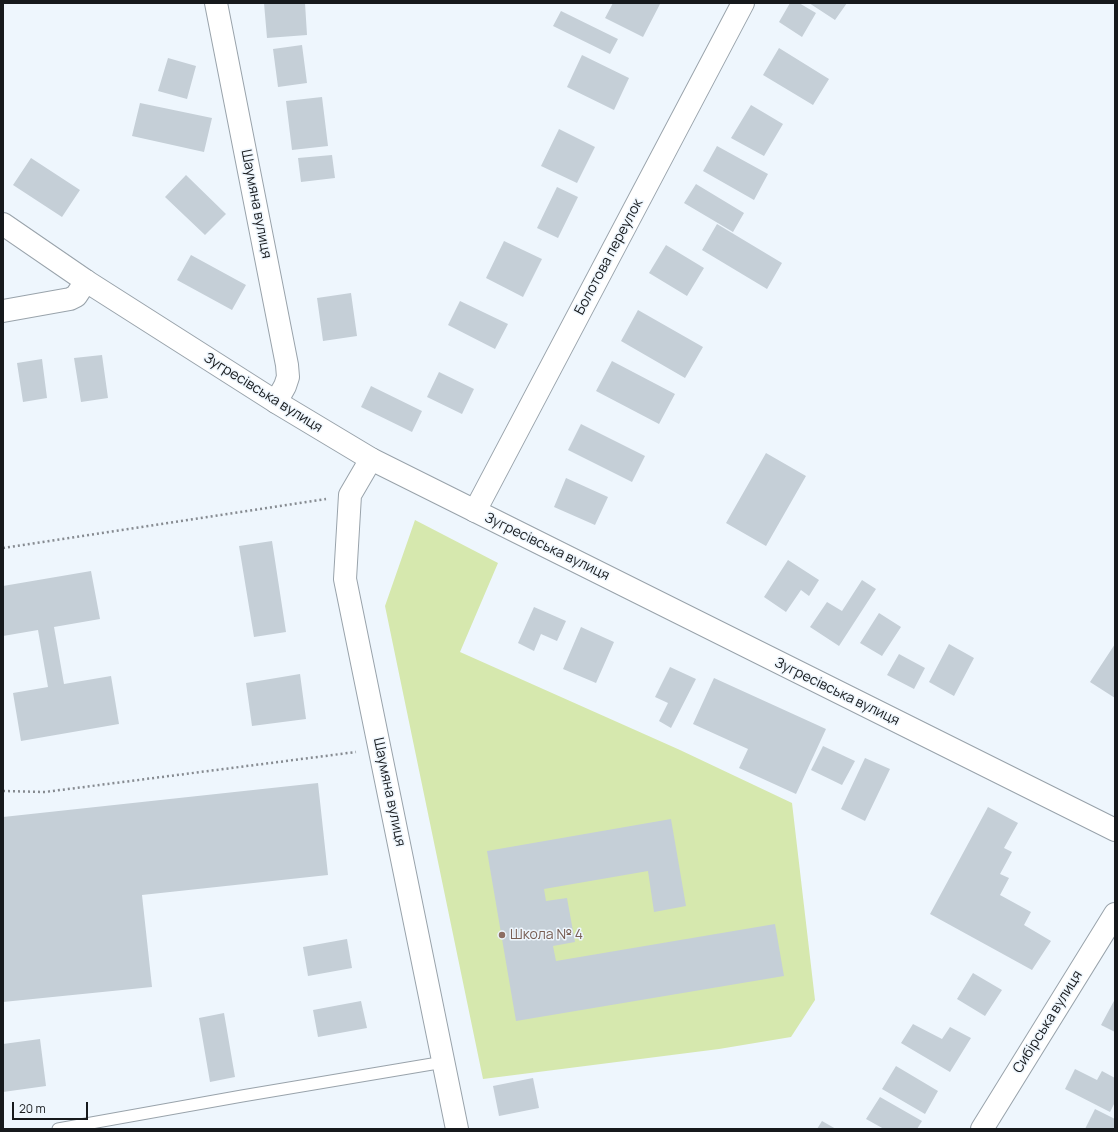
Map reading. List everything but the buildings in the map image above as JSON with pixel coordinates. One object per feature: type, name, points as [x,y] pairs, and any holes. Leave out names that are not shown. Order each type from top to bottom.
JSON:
[{"type":"street","name":"Шаумяна вулиця","points":[[216,3],[287,365],[288,377],[276,402]]},
{"type":"street","name":"Болотова переулок","points":[[475,511],[743,3]]},
{"type":"street","name":"Зугресівська вулиця","points":[[3,224],[86,281],[276,402],[371,459],[1115,830]]},
{"type":"street","points":[[3,311],[70,299],[76,296],[86,281]]},
{"type":"street","name":"Шаумяна вулиця","points":[[371,459],[350,495],[345,579],[457,1129]]},
{"type":"street","name":"Сибірська вулиця","points":[[982,1129],[1115,914]]},
{"type":"lane","points":[[58,1129],[444,1062]]},
{"type":"path","points":[[3,548],[350,495]]},
{"type":"path","points":[[3,791],[45,792],[380,748]]},
{"type":"green space","points":[[415,520],[498,563],[460,652],[680,750],[792,803],[815,1000],[791,1037],[719,1049],[483,1079],[385,606]]},
{"type":"place","name":"Школа № 4","points":[[502,935]]}]
